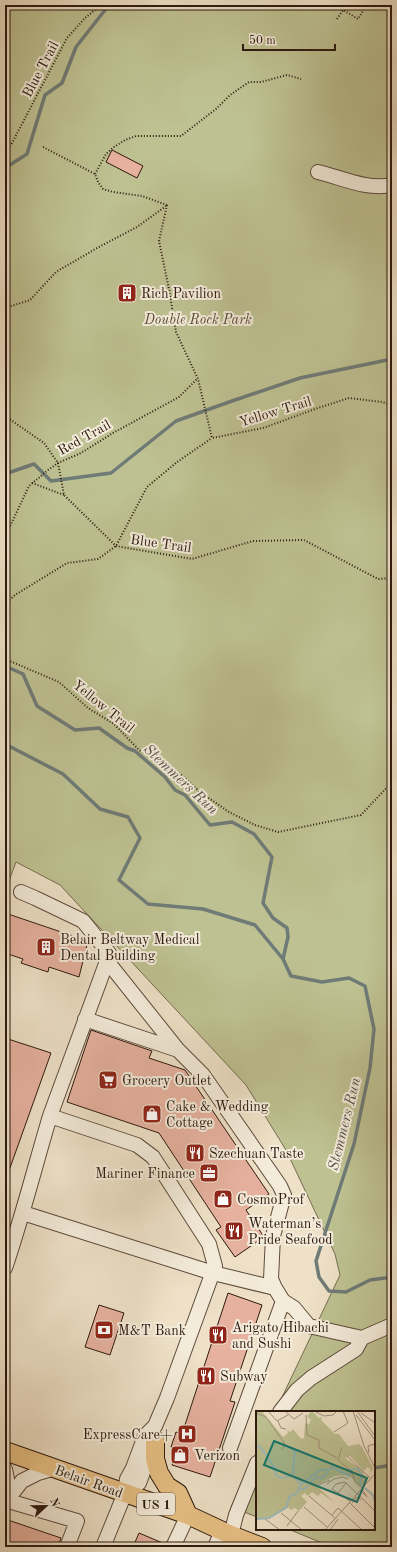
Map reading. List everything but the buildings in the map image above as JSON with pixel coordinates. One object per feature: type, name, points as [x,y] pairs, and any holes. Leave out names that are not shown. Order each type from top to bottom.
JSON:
[{"type":"main road","points":[[155,1433],[155,1459],[158,1473],[167,1486],[178,1493],[188,1515]]},
{"type":"main road","name":"Belair Road","points":[[5,1451],[188,1515],[226,1533],[262,1547]]},
{"type":"street","points":[[318,172],[341,178],[362,186],[392,186]]},
{"type":"street","points":[[5,1268],[23,1213],[50,1116],[107,962],[109,952],[83,921],[21,892]]},
{"type":"street","points":[[107,962],[178,1050],[203,1075],[280,1186],[284,1195],[273,1236],[271,1280],[283,1301],[294,1308],[309,1326],[362,1338],[392,1325]]},
{"type":"street","points":[[85,1020],[178,1050]]},
{"type":"street","points":[[50,1116],[137,1145],[153,1157],[209,1244],[215,1266],[167,1398],[139,1482],[125,1493],[103,1547]]},
{"type":"street","points":[[23,1213],[212,1273],[276,1288]]},
{"type":"street","points":[[230,1448],[283,1301]]},
{"type":"street","points":[[281,1411],[297,1390],[310,1378],[356,1349],[362,1338]]},
{"type":"street","points":[[215,1547],[226,1533],[236,1514],[256,1465]]},
{"type":"street","points":[[5,1501],[22,1481],[38,1473],[55,1468]]},
{"type":"street","points":[[5,1469],[7,1479],[5,1501]]},
{"type":"street","points":[[5,1501],[77,1521],[67,1547]]},
{"type":"street","points":[[173,1547],[188,1515]]},
{"type":"path","name":"Blue Trail","points":[[5,150],[11,145],[67,38],[85,18],[101,5]]},
{"type":"path","points":[[337,19],[343,10],[358,19],[367,5]]},
{"type":"path","points":[[95,174],[106,154],[125,140],[136,136],[181,136],[216,109],[230,95],[249,82],[261,82],[287,75],[301,79]]},
{"type":"path","points":[[43,147],[95,174],[103,189],[142,196],[167,205]]},
{"type":"path","points":[[5,308],[30,300],[56,272],[136,227],[167,205]]},
{"type":"path","points":[[5,604],[15,595],[67,563],[98,559],[116,546],[148,487],[177,462],[212,438],[198,379],[176,332],[159,241],[167,205]]},
{"type":"path","name":"Red Trail","points":[[5,537],[29,486],[32,483],[58,463],[81,453],[113,433],[179,397],[198,379]]},
{"type":"path","name":"Yellow Trail","points":[[212,438],[263,428],[349,398],[382,402],[392,405]]},
{"type":"path","points":[[5,416],[44,443],[58,463],[64,495]]},
{"type":"path","points":[[32,483],[64,495]]},
{"type":"path","name":"Blue Trail","points":[[64,495],[116,546],[192,559],[253,541],[304,540],[378,579],[392,578]]},
{"type":"path","name":"Yellow Trail","points":[[5,660],[59,682],[88,708],[114,724],[139,750],[178,772],[200,792],[229,812],[254,825],[278,832],[361,815],[392,782]]},
{"type":"green space","name":"Double Rock Park","points":[[5,5],[392,5],[392,1533],[386,1547],[332,1547],[290,1530],[375,1530],[375,1411],[275,1411],[340,1275],[335,1254],[286,1150],[246,1085],[60,885],[16,862],[5,892]]},
{"type":"green space","points":[[256,1453],[256,1517],[231,1507]]},
{"type":"waterway","name":"Stemmers Run","points":[[5,168],[27,154],[45,95],[62,83],[76,47],[109,5]]},
{"type":"waterway","points":[[5,474],[34,464],[51,481],[111,473],[176,421],[300,378],[392,359]]},
{"type":"waterway","name":"Stemmers Run","points":[[5,666],[23,674],[37,706],[75,730],[99,728],[127,748],[135,751],[165,777],[175,790],[185,795],[210,825],[232,822],[254,834],[272,857],[263,903],[273,918],[287,928],[288,937],[283,959]]},
{"type":"waterway","name":"Stemmers Run","points":[[5,744],[63,774],[100,809],[128,817],[140,838],[119,880],[148,904],[203,909],[255,925],[283,959],[291,976],[322,982],[349,978],[365,986],[374,1029],[370,1068],[354,1144],[316,1261],[319,1277],[329,1291],[346,1292],[370,1280],[392,1277]]},
{"type":"waterway","name":"Stemmers Run","points":[[375,1468],[392,1465]]},
{"type":"place","name":"Rich Pavilion","points":[[127,293]]},
{"type":"place","name":"Belair Beltway Medical Dental Building","points":[[46,947]]},
{"type":"place","name":"Grocery Outlet","points":[[108,1080]]},
{"type":"place","name":"Cake & Wedding Cottage","points":[[152,1114]]},
{"type":"place","name":"Szechuan Taste","points":[[195,1153]]},
{"type":"place","name":"Mariner Finance","points":[[209,1173]]},
{"type":"place","name":"CosmoProf","points":[[223,1199]]},
{"type":"place","name":"Waterman’s Pride Seafood","points":[[234,1231]]},
{"type":"place","name":"M&T Bank","points":[[104,1330]]},
{"type":"place","name":"Arigato Hibachi and Sushi","points":[[218,1335]]},
{"type":"place","name":"Subway","points":[[206,1376]]},
{"type":"place","name":"ExpressCare+","points":[[187,1434]]},
{"type":"place","name":"Verizon","points":[[180,1455]]}]
